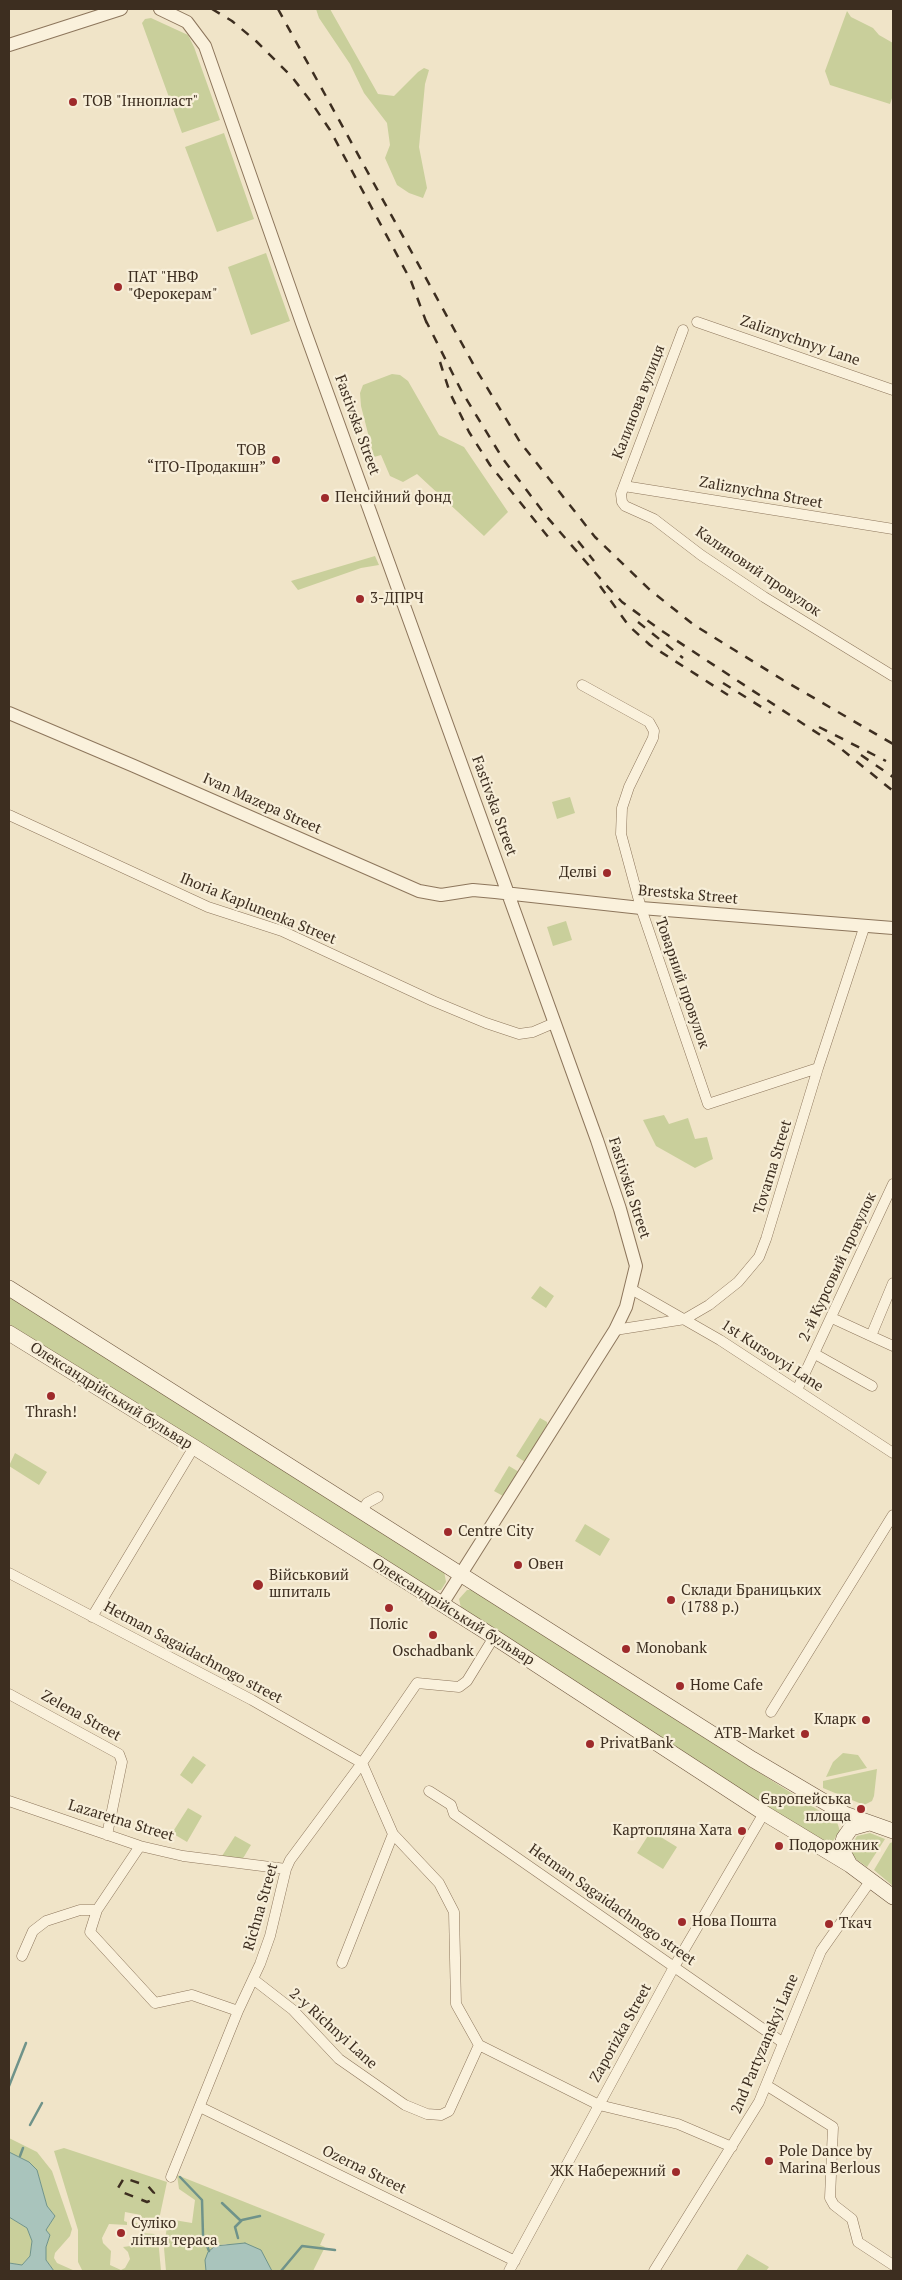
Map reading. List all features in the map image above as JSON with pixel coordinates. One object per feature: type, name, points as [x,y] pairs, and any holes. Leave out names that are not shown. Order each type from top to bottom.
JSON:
[{"type":"main road","points":[[9,1288],[752,1758],[845,1814],[893,1830]]},
{"type":"main road","name":"Олександрійський бульвар","points":[[9,1333],[194,1447],[494,1637],[764,1813],[850,1865],[893,1897]]},
{"type":"main road","points":[[850,1865],[843,1855],[841,1848],[844,1838],[851,1828],[869,1823]]},
{"type":"street","points":[[9,45],[120,9]]},
{"type":"street","name":"Fastivska Street","points":[[160,9],[187,22],[205,46],[600,1149],[631,1242],[636,1266],[626,1307],[615,1330],[459,1574],[442,1604]]},
{"type":"street","name":"Zaliznychnyy Lane","points":[[697,322],[893,390]]},
{"type":"street","name":"Калинова вулиця","points":[[624,486],[683,330]]},
{"type":"street","name":"Zaliznychna Street","points":[[624,486],[893,529]]},
{"type":"street","name":"Калиновий провулок","points":[[624,486],[621,494],[622,502],[626,506],[654,519],[701,555],[764,597],[893,676]]},
{"type":"street","name":"Товарний провулок","points":[[582,685],[650,722],[654,731],[653,738],[629,787],[622,808],[621,834],[641,908],[708,1104],[818,1068]]},
{"type":"street","name":"Ivan Mazepa Street","points":[[9,713],[419,891],[441,895],[473,890],[508,893]]},
{"type":"street","name":"Ihoria Kaplunenka Street","points":[[9,815],[208,907],[282,931],[433,1001],[486,1023],[519,1034],[533,1032],[554,1023]]},
{"type":"street","name":"Brestska Street","points":[[508,893],[641,908],[893,928]]},
{"type":"street","name":"Tovarna Street","points":[[615,1330],[685,1319],[709,1305],[738,1282],[759,1257],[865,925]]},
{"type":"street","name":"2-й Курсовий провулок","points":[[797,1390],[893,1184]]},
{"type":"street","points":[[871,1336],[893,1283]]},
{"type":"street","name":"1st Kursovyi Lane","points":[[631,1289],[685,1319],[893,1453]]},
{"type":"street","points":[[832,1318],[893,1346]]},
{"type":"street","points":[[814,1354],[872,1386]]},
{"type":"street","points":[[92,1617],[194,1447]]},
{"type":"street","points":[[361,1512],[367,1503],[378,1497]]},
{"type":"street","points":[[772,1712],[893,1515]]},
{"type":"street","name":"Hetman Sagaidachnogo street","points":[[9,1573],[252,1700],[362,1763]]},
{"type":"street","name":"Richna Street","points":[[171,2177],[238,2010],[254,1979],[270,1936],[286,1869],[417,1683],[459,1687],[467,1681],[494,1637]]},
{"type":"street","name":"Zelena Street","points":[[9,1694],[119,1754],[122,1762],[107,1835]]},
{"type":"street","points":[[362,1763],[393,1834],[439,1883],[454,1912],[456,2004],[479,2045],[599,2105],[678,2124],[732,2147]]},
{"type":"street","name":"Hetman Sagaidachnogo street","points":[[428,1791],[451,1805],[454,1814],[782,2042]]},
{"type":"street","name":"Lazaretna Street","points":[[9,1801],[140,1846],[192,1857],[286,1869]]},
{"type":"street","name":"Zaporizka Street","points":[[509,2271],[674,1967],[764,1813]]},
{"type":"street","points":[[342,1962],[393,1834]]},
{"type":"street","points":[[140,1846],[97,1910],[90,1932],[155,2003],[192,1995],[238,2010]]},
{"type":"street","name":"2nd Partyzanskyi Lane","points":[[654,2271],[759,2102],[782,2042],[821,1951],[871,1880]]},
{"type":"street","points":[[22,1956],[33,1931],[46,1921],[80,1910],[97,1910]]},
{"type":"street","name":"2-y Richnyi Lane","points":[[254,1979],[293,2010],[339,2059],[405,2105],[427,2114],[441,2115],[449,2111],[479,2045]]},
{"type":"street","points":[[766,2085],[833,2127],[830,2198],[834,2205],[852,2219],[858,2242],[893,2265]]},
{"type":"street","name":"Ozerna Street","points":[[200,2107],[515,2261]]},
{"type":"green space","points":[[316,9],[330,9],[378,94],[394,96],[418,72],[424,68],[429,70],[425,84],[419,147],[427,188],[423,198],[409,193],[397,185],[385,158],[390,145],[387,123],[364,93],[350,64],[319,18]]},
{"type":"green space","points":[[847,11],[851,17],[873,28],[879,35],[893,43],[893,95],[890,104],[830,85],[825,71]]},
{"type":"green space","points":[[151,18],[188,35],[220,120],[182,133],[142,23],[145,19]]},
{"type":"green space","points":[[224,133],[254,219],[217,232],[185,147]]},
{"type":"green space","points":[[266,253],[290,321],[251,335],[228,267]]},
{"type":"green space","points":[[392,374],[400,375],[408,381],[439,435],[464,447],[508,512],[484,536],[417,474],[403,482],[390,476],[381,455],[374,457],[361,406],[360,393],[363,385]]},
{"type":"green space","points":[[375,556],[379,565],[361,568],[298,590],[291,581]]},
{"type":"green space","points":[[570,797],[575,813],[557,819],[552,802]]},
{"type":"green space","points":[[566,921],[572,940],[553,946],[547,927]]},
{"type":"green space","points":[[664,1115],[669,1124],[688,1118],[695,1139],[707,1137],[713,1159],[695,1168],[656,1146],[643,1120]]},
{"type":"green space","points":[[540,1286],[554,1296],[546,1308],[531,1298]]},
{"type":"green space","points":[[9,1294],[444,1571],[446,1582],[441,1590],[432,1591],[9,1324]]},
{"type":"green space","points":[[540,1418],[547,1422],[547,1425],[525,1462],[516,1456]]},
{"type":"green space","points":[[15,1453],[47,1472],[39,1485],[9,1466]]},
{"type":"green space","points":[[509,1466],[519,1472],[503,1496],[494,1491]]},
{"type":"green space","points":[[585,1524],[610,1539],[600,1556],[575,1541]]},
{"type":"green space","points":[[467,1590],[472,1590],[837,1822],[840,1831],[833,1841],[828,1844],[761,1803],[461,1608],[459,1599]]},
{"type":"green space","points":[[843,1753],[858,1755],[867,1768],[826,1777],[833,1762]]},
{"type":"green space","points":[[193,1756],[206,1765],[192,1784],[180,1775]]},
{"type":"green space","points":[[877,1769],[874,1796],[872,1801],[864,1805],[823,1788],[823,1781]]},
{"type":"green space","points":[[188,1808],[202,1816],[187,1842],[172,1833]]},
{"type":"green space","points":[[651,1831],[677,1847],[663,1869],[637,1853]]},
{"type":"green space","points":[[870,1833],[885,1839],[867,1867],[853,1857],[850,1847],[857,1836]]},
{"type":"green space","points":[[235,1836],[251,1845],[242,1860],[222,1856]]},
{"type":"green space","points":[[893,1842],[893,1886],[874,1870],[890,1843]]},
{"type":"green space","points":[[9,2138],[37,2152],[52,2171],[72,2229],[70,2236],[55,2253],[54,2258],[57,2263],[75,2271],[54,2271],[46,2260],[46,2247],[50,2235],[46,2230],[55,2216],[47,2206],[37,2170],[29,2162],[9,2152]]},
{"type":"green space","points":[[64,2148],[167,2182],[157,2229],[130,2226],[131,2223],[139,2223],[141,2215],[125,2212],[124,2221],[127,2222],[127,2225],[109,2224],[102,2238],[103,2243],[111,2251],[110,2265],[121,2270],[125,2268],[130,2259],[128,2252],[123,2247],[138,2245],[140,2233],[154,2234],[158,2238],[161,2271],[82,2270],[78,2262],[78,2230],[54,2151]]},
{"type":"green space","points":[[177,2175],[325,2234],[320,2245],[325,2247],[313,2271],[272,2271],[265,2259],[226,2244],[215,2246],[208,2252],[206,2271],[166,2271],[164,2248],[168,2219],[192,2223],[195,2200],[179,2189]]},
{"type":"green space","points":[[9,2217],[27,2228],[32,2241],[30,2256],[22,2265],[9,2263]]},
{"type":"green space","points":[[747,2254],[769,2267],[766,2271],[736,2271]]},
{"type":"water","points":[[9,2152],[29,2162],[37,2170],[47,2206],[55,2216],[46,2230],[50,2235],[46,2247],[46,2260],[54,2271],[9,2271],[9,2263],[22,2265],[30,2256],[32,2241],[27,2228],[9,2217]]},
{"type":"water","points":[[245,2243],[261,2250],[272,2271],[206,2271],[205,2260],[208,2252],[215,2246]]},
{"type":"waterway","points":[[9,2086],[26,2043]]},
{"type":"waterway","points":[[30,2125],[42,2103]]},
{"type":"waterway","points":[[20,2156],[23,2148]]},
{"type":"waterway","points":[[180,2177],[202,2200],[203,2235],[209,2251]]},
{"type":"waterway","points":[[222,2203],[241,2221]]},
{"type":"waterway","points":[[238,2238],[235,2227],[242,2220],[260,2216]]},
{"type":"waterway","points":[[281,2271],[302,2246],[335,2250]]},
{"type":"railway","points":[[212,9],[232,21],[256,41],[292,77],[309,99],[330,130],[411,281],[427,324]]},
{"type":"railway","points":[[278,9],[477,371],[520,442],[595,537],[650,590],[694,625],[783,680],[893,744]]},
{"type":"railway","points":[[425,319],[462,392],[503,459],[547,517],[622,602],[662,631],[840,748],[893,791]]},
{"type":"railway","points":[[440,362],[450,393],[469,432],[490,465],[553,543]]},
{"type":"railway","points":[[578,541],[594,561]]},
{"type":"railway","points":[[600,586],[629,626],[650,645],[728,695]]},
{"type":"railway","points":[[638,622],[683,658]]},
{"type":"railway","points":[[723,683],[771,713]]},
{"type":"railway","points":[[819,727],[886,761]]},
{"type":"railway","points":[[861,755],[893,777]]},
{"type":"railway","points":[[139,2183],[124,2178],[118,2188],[122,2192],[147,2202],[152,2200],[154,2193],[148,2186]]},
{"type":"place","name":"ТОВ \"Іннопласт\"","points":[[73,102]]},
{"type":"place","name":"ПАТ \"НВФ \"Ферокерам\"","points":[[118,287]]},
{"type":"place","name":"ТОВ “ІТО-Продакшн”","points":[[276,460]]},
{"type":"place","name":"Пенсійний фонд","points":[[325,498]]},
{"type":"place","name":"3-ДПРЧ","points":[[360,599]]},
{"type":"place","name":"Делві","points":[[607,873]]},
{"type":"place","name":"Thrash!","points":[[51,1396]]},
{"type":"place","name":"Centre City","points":[[448,1532]]},
{"type":"place","name":"Овен","points":[[518,1565]]},
{"type":"place","name":"Військовий шпиталь","points":[[258,1585]]},
{"type":"place","name":"Склади Браницьких (1788 р.)","points":[[671,1600]]},
{"type":"place","name":"Поліс","points":[[389,1608]]},
{"type":"place","name":"Oschadbank","points":[[433,1635]]},
{"type":"place","name":"Monobank","points":[[626,1649]]},
{"type":"place","name":"Home Cafe","points":[[680,1686]]},
{"type":"place","name":"Кларк","points":[[866,1720]]},
{"type":"place","name":"ATB-Market","points":[[805,1734]]},
{"type":"place","name":"PrivatBank","points":[[590,1744]]},
{"type":"place","name":"Європейська площа","points":[[861,1809]]},
{"type":"place","name":"Картопляна Хата","points":[[742,1831]]},
{"type":"place","name":"Подорожник","points":[[779,1846]]},
{"type":"place","name":"Нова Пошта","points":[[682,1922]]},
{"type":"place","name":"Ткач","points":[[829,1924]]},
{"type":"place","name":"Pole Dance by Marina Berlous","points":[[769,2161]]},
{"type":"place","name":"ЖК Набережний","points":[[676,2172]]},
{"type":"place","name":"Суліко літня тераса","points":[[121,2233]]}]
